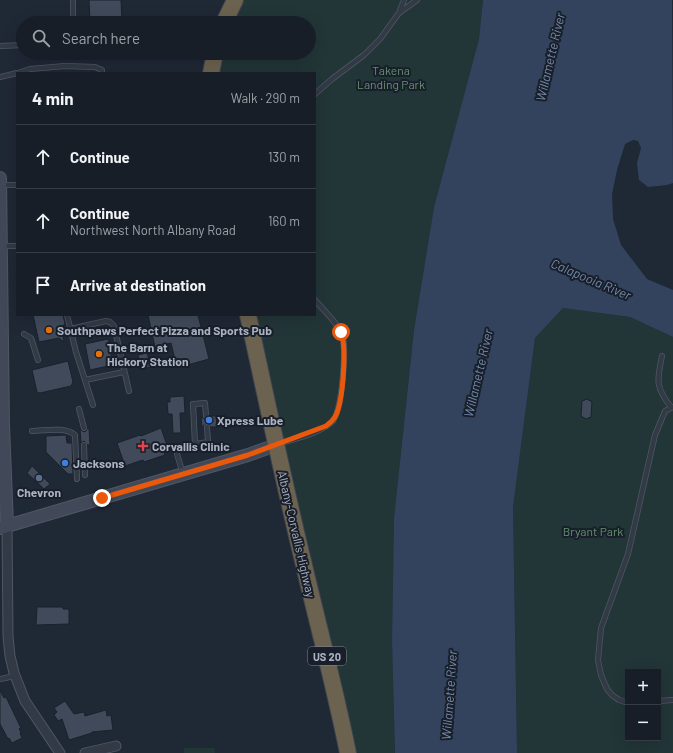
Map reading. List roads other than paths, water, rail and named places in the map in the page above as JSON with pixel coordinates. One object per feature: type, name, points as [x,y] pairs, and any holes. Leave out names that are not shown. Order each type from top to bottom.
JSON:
[{"type":"highway","points":[[227,16],[235,0]]},
{"type":"highway","points":[[211,72],[214,60]]},
{"type":"highway","name":"Albany-Corvallis Highway","points":[[248,316],[302,560],[327,658],[348,753]]},
{"type":"street","points":[[0,178],[4,466],[4,622],[15,676],[25,701],[60,753]]},
{"type":"street","points":[[3,527],[248,455],[276,444]]},
{"type":"street","points":[[85,753],[116,746]]},
{"type":"lane","points":[[73,0],[73,16]]},
{"type":"lane","points":[[316,93],[364,55],[380,39],[399,13],[404,0]]},
{"type":"lane","points":[[399,13],[417,0]]},
{"type":"lane","points":[[0,46],[16,45]]},
{"type":"lane","points":[[22,72],[30,69],[65,66],[96,67],[102,70],[102,72]]},
{"type":"lane","points":[[0,77],[16,74]]},
{"type":"lane","points":[[0,185],[16,185]]},
{"type":"lane","points":[[1,246],[16,246]]},
{"type":"lane","points":[[276,444],[326,426],[335,418],[337,414],[342,382],[344,356],[343,337],[316,301]]},
{"type":"lane","points":[[67,316],[93,405]]},
{"type":"lane","points":[[70,329],[106,321],[110,322],[114,326],[129,391]]},
{"type":"lane","points":[[24,334],[31,338],[38,360]]},
{"type":"lane","points":[[625,702],[612,695],[607,689],[601,675],[598,660],[601,628],[628,554],[655,435],[665,412],[672,407],[661,395],[658,382],[662,356]]},
{"type":"lane","points":[[85,380],[124,372]]},
{"type":"lane","points":[[195,444],[193,404],[205,403],[206,416]]},
{"type":"lane","points":[[79,409],[84,428]]},
{"type":"lane","points":[[183,474],[177,454],[178,447],[208,442],[207,427]]},
{"type":"lane","points":[[32,431],[60,430],[71,432],[75,436],[77,479]]},
{"type":"lane","points":[[84,445],[85,475]]},
{"type":"lane","points":[[0,678],[15,676]]},
{"type":"lane","points":[[661,701],[673,700]]},
{"type":"water","points":[[483,0],[672,0],[673,183],[648,187],[639,180],[637,163],[641,148],[638,141],[633,140],[625,144],[617,170],[612,194],[613,219],[621,245],[647,279],[673,290],[673,337],[630,317],[563,308],[535,338],[513,507],[517,753],[395,753],[392,641],[394,518],[414,330],[434,207],[479,39]]},
{"type":"place","name":"Southpaws Perfect Pizza and Sports Pub","points":[[49,330]]},
{"type":"place","name":"The Barn at Hickory Station","points":[[99,354]]},
{"type":"place","name":"Xpress Lube","points":[[209,420]]},
{"type":"place","name":"Corvallis Clinic","points":[[143,446]]},
{"type":"place","name":"Jacksons","points":[[65,463]]},
{"type":"place","name":"Chevron","points":[[39,478]]},
{"type":"water label","name":"Willamette River","points":[[550,57]]},
{"type":"water label","name":"Calapooia River","points":[[591,279]]},
{"type":"water label","name":"Willamette River","points":[[478,373]]},
{"type":"water label","name":"Willamette River","points":[[449,695]]},
{"type":"park label","name":"Takena Landing Park","points":[[391,77]]},
{"type":"park label","name":"Bryant Park","points":[[593,531]]}]
